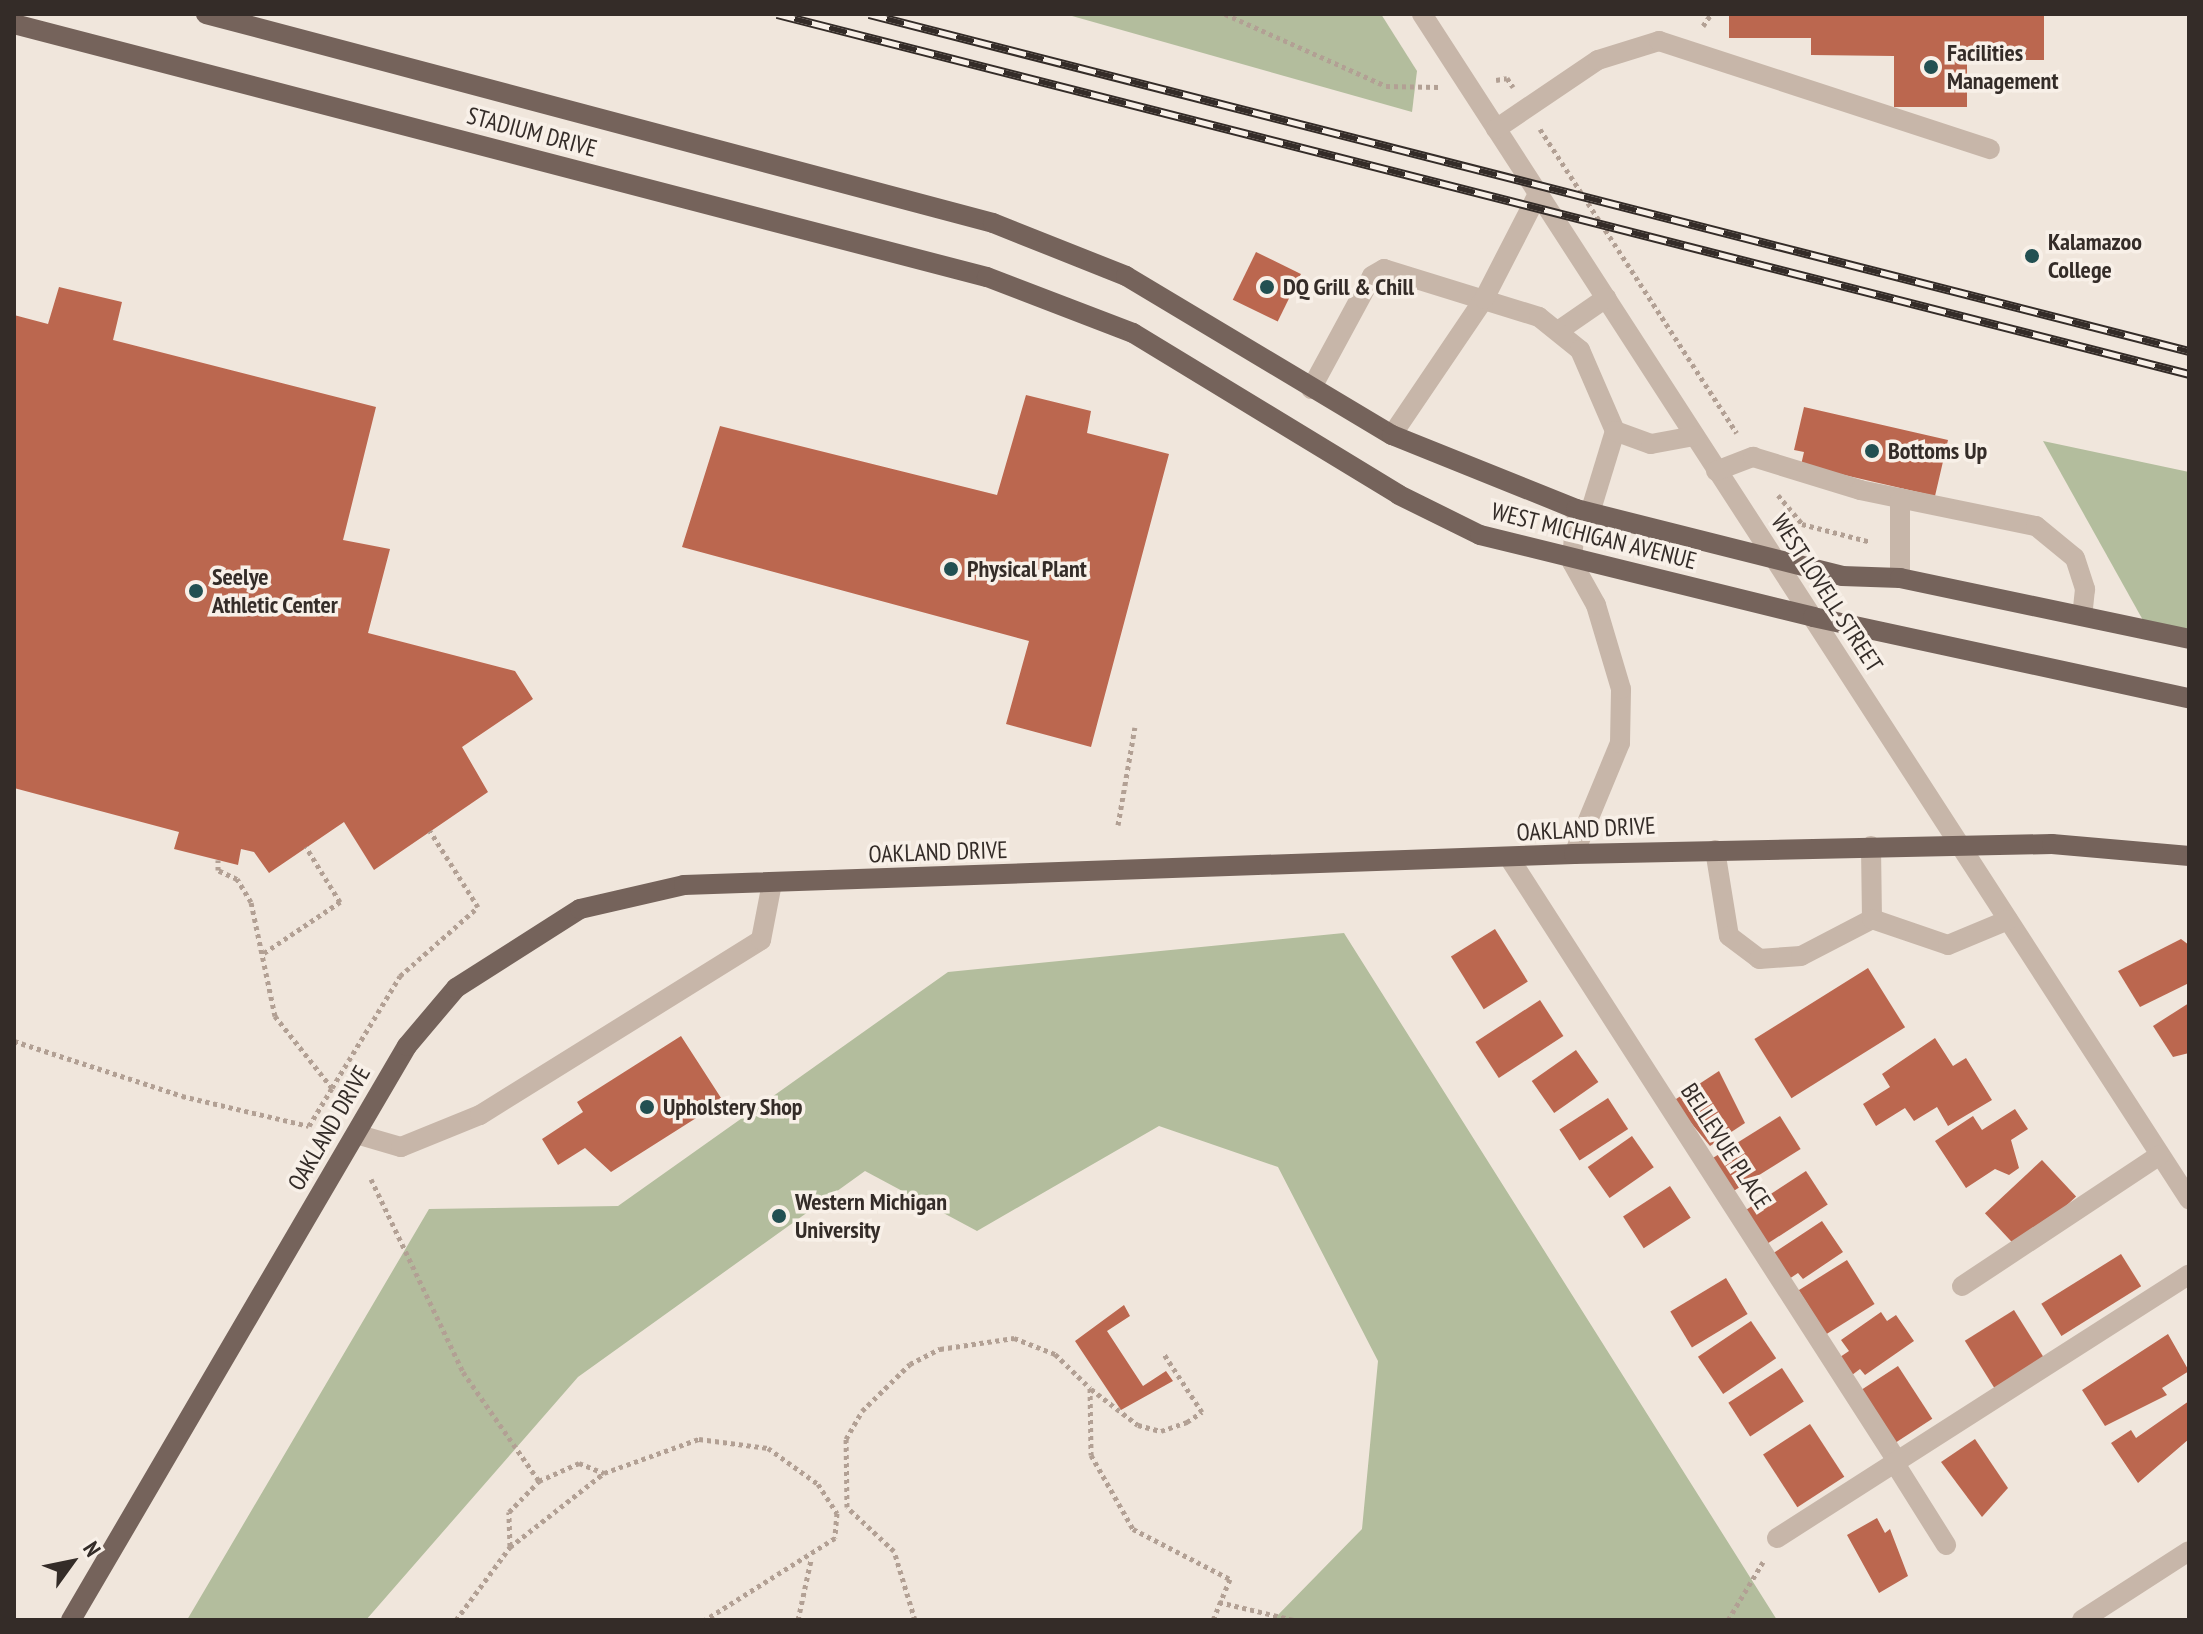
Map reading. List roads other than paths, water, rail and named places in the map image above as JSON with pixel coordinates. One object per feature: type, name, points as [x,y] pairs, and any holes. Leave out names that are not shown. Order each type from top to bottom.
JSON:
[{"type":"main road","name":"STADIUM DRIVE","points":[[206,14],[921,201],[1055,246]]},
{"type":"main road","name":"STADIUM DRIVE","points":[[14,24],[930,260],[1036,295]]},
{"type":"main road","name":"WEST MICHIGAN AVENUE","points":[[1055,246],[1126,276],[1392,435],[1583,511],[1842,576],[1900,578],[2189,639]]},
{"type":"main road","name":"WEST MICHIGAN AVENUE","points":[[1036,295],[1145,339],[1399,495],[1480,535],[1572,562],[2189,698]]},
{"type":"main road","name":"OAKLAND DRIVE","points":[[71,1620],[356,1134],[433,1011],[512,946],[580,909],[641,890],[1510,859],[1574,854],[1960,843],[2093,844],[2189,856]]},
{"type":"street","name":"WEST LOVELL STREET","points":[[1422,14],[2189,1199]]},
{"type":"street","points":[[1496,129],[1598,60],[1659,41],[1990,149]]},
{"type":"street","points":[[1392,435],[1484,299],[1538,194]]},
{"type":"street","points":[[1311,389],[1372,276],[1384,269],[1484,299],[1561,329],[1603,390],[1615,431],[1583,511],[1572,562],[1596,605],[1621,689],[1620,743],[1574,854]]},
{"type":"street","points":[[1561,329],[1606,298]]},
{"type":"street","points":[[1615,431],[1651,444],[1694,436]]},
{"type":"street","points":[[1716,471],[1753,457],[1900,498],[2036,526],[2065,543],[2082,574],[2082,616]]},
{"type":"street","points":[[1900,498],[1900,578]]},
{"type":"street","points":[[1871,846],[1872,919]]},
{"type":"street","points":[[1715,850],[1729,936],[1759,959],[1801,956],[1872,919],[1948,945],[2008,920]]},
{"type":"street","name":"BELLEVUE PLACE","points":[[1510,859],[1896,1461],[1946,1545]]},
{"type":"street","points":[[356,1134],[401,1147],[480,1115],[761,940],[772,883]]},
{"type":"street","points":[[1962,1286],[2160,1155]]},
{"type":"street","points":[[1777,1538],[2189,1275]]},
{"type":"street","points":[[2082,1620],[2189,1551]]},
{"type":"railway","points":[[777,14],[2189,374]]},
{"type":"railway","points":[[869,14],[2189,351]]},
{"type":"place","name":"Facilities Management","points":[[1931,67]]},
{"type":"place","name":"Kalamazoo College","points":[[2032,256]]},
{"type":"place","name":"DQ Grill & Chill","points":[[1267,287]]},
{"type":"place","name":"Bottoms Up","points":[[1872,451]]},
{"type":"place","name":"Physical Plant","points":[[951,569]]},
{"type":"place","name":"Seelye Athletic Center","points":[[196,591]]},
{"type":"place","name":"Upholstery Shop","points":[[647,1107]]},
{"type":"place","name":"Western Michigan University","points":[[779,1216]]}]
